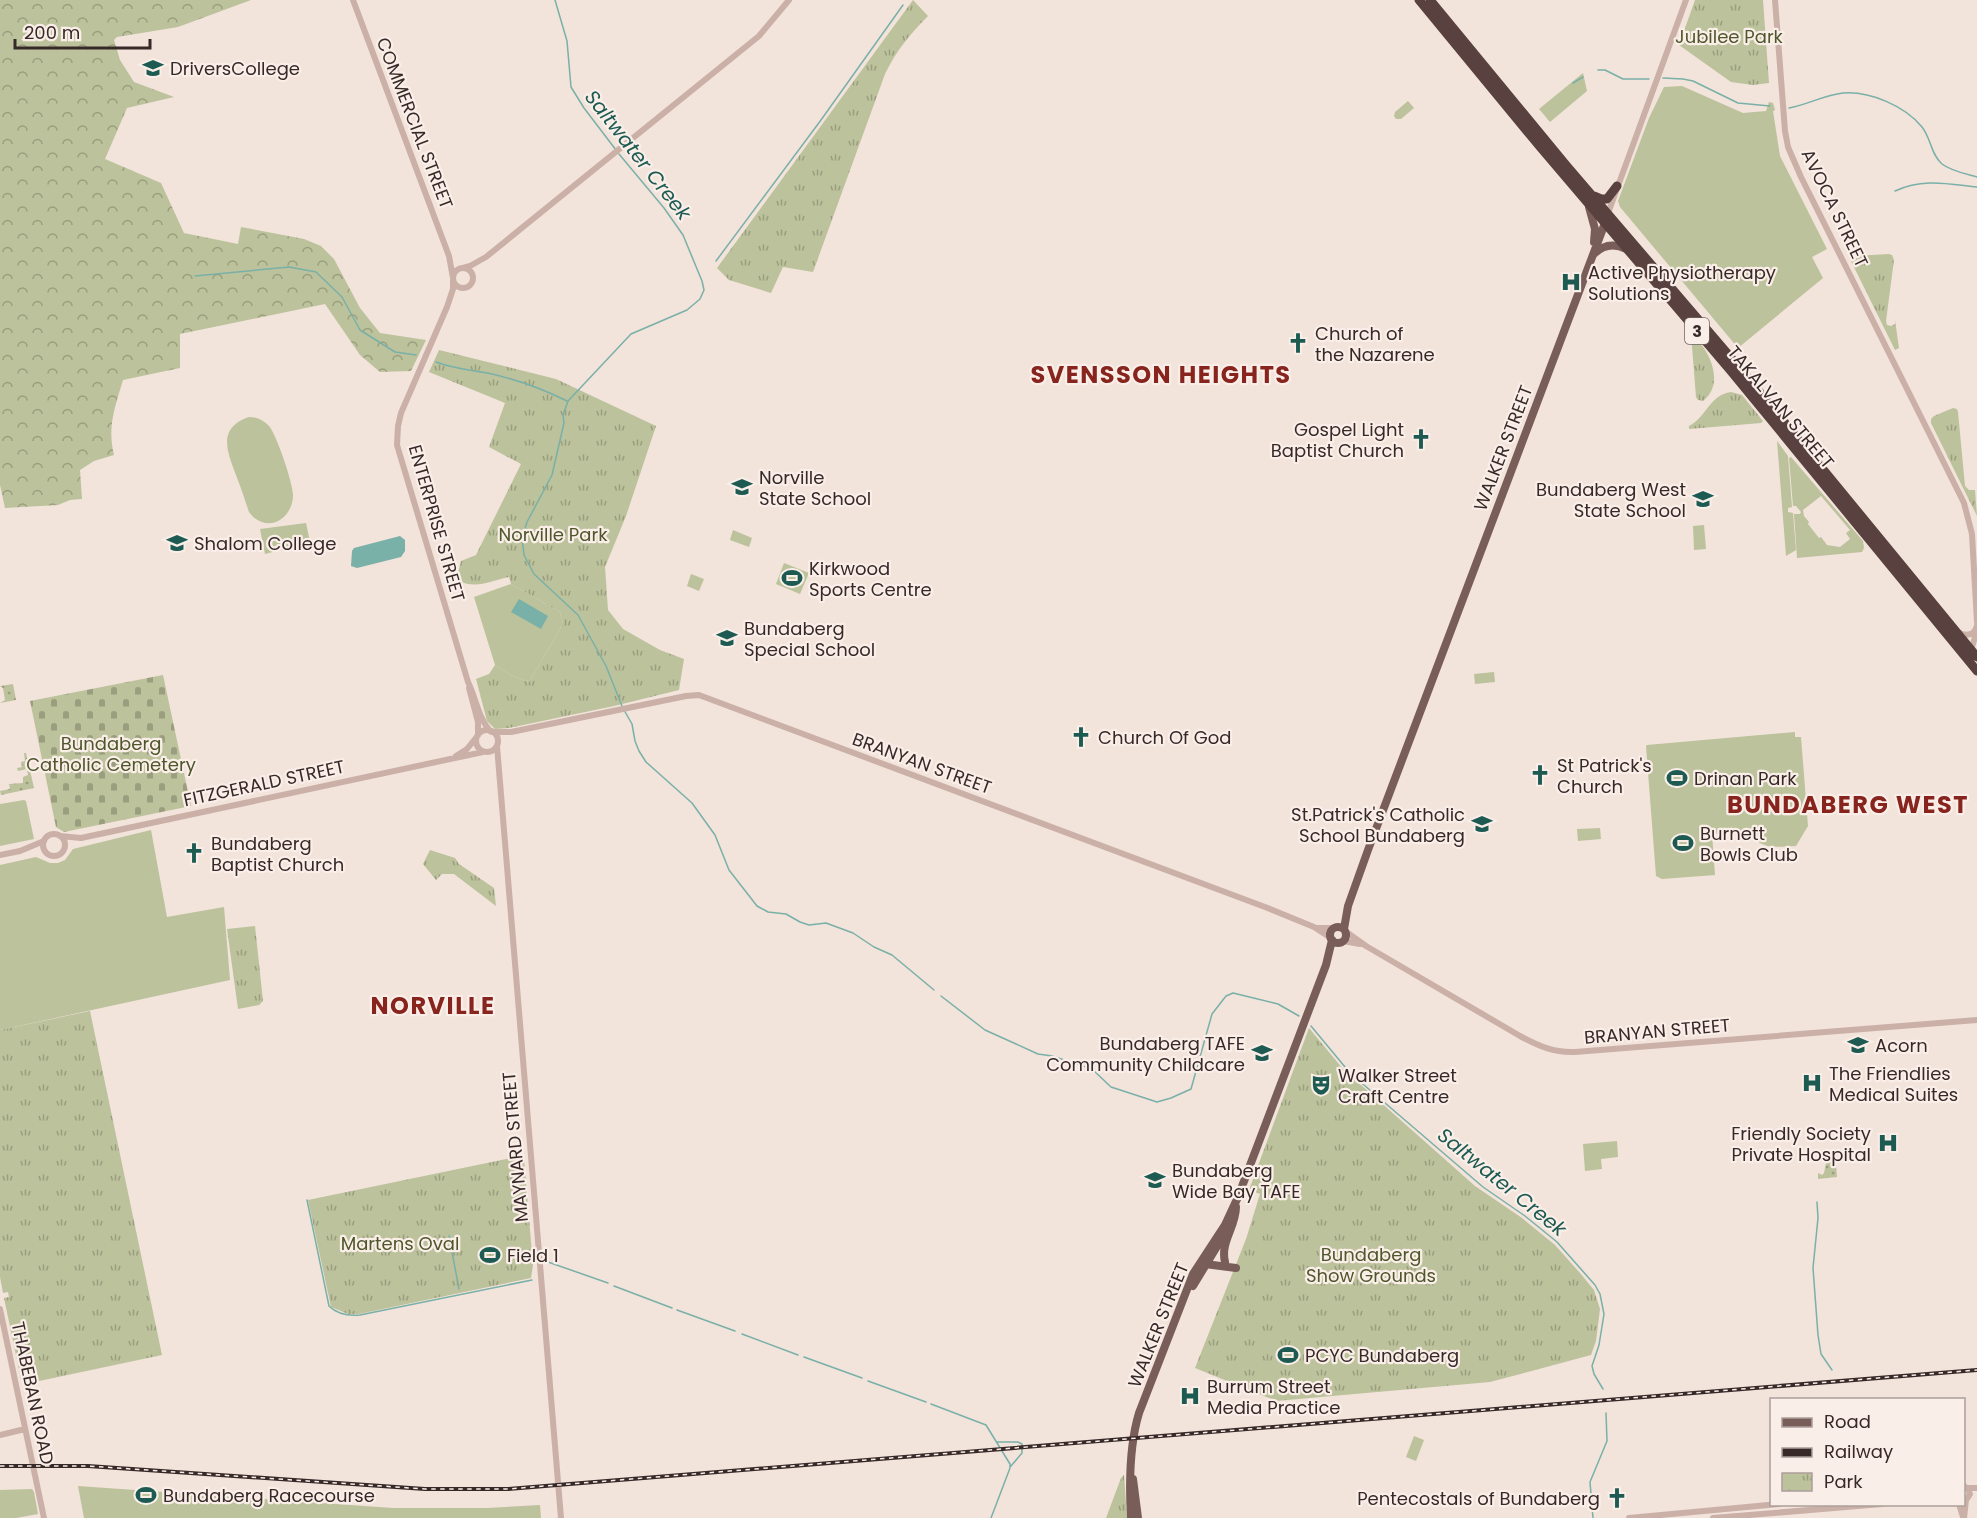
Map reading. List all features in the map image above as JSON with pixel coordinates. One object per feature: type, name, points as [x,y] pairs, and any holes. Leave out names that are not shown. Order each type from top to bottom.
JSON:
[{"type":"highway","name":"TAKALVAN STREET","points":[[1419,0],[1752,383],[1955,630],[1975,661]]},
{"type":"highway","name":"TAKALVAN STREET","points":[[1430,0],[1589,198]]},
{"type":"highway","points":[[1589,198],[1607,199],[1617,186]]},
{"type":"highway","name":"TAKALVAN STREET","points":[[1607,218],[1630,252],[1975,661]]},
{"type":"main road","points":[[1589,198],[1595,229],[1592,255]]},
{"type":"main road","name":"WALKER STREET","points":[[1339,929],[1607,218]]},
{"type":"main road","points":[[1586,269],[1596,252],[1604,247],[1619,246],[1630,252]]},
{"type":"main road","points":[[1339,929],[1346,936],[1342,941],[1336,942],[1331,939],[1330,933],[1339,929]]},
{"type":"main road","name":"WALKER STREET","points":[[1134,1437],[1187,1300],[1238,1197],[1326,964],[1331,939]]},
{"type":"main road","name":"WALKER STREET","points":[[1326,964],[1342,941]]},
{"type":"main road","name":"WALKER STREET","points":[[1131,1518],[1129,1489],[1133,1431],[1139,1413],[1193,1274],[1225,1235],[1238,1197]]},
{"type":"main road","points":[[1225,1262],[1223,1251],[1235,1220],[1236,1207]]},
{"type":"main road","points":[[1205,1264],[1236,1268]]},
{"type":"main road","name":"WALKER STREET","points":[[1131,1469],[1138,1518]]},
{"type":"street","name":"COMMERCIAL STREET","points":[[353,0],[449,256],[453,279]]},
{"type":"street","points":[[486,257],[472,276],[471,283],[466,287],[459,287],[453,279],[456,271],[486,257],[759,36],[789,0]]},
{"type":"street","name":"WALKER STREET","points":[[1607,218],[1686,0]]},
{"type":"street","name":"AVOCA STREET","points":[[1775,0],[1785,131],[1794,163],[1966,509],[1972,534],[1977,623]]},
{"type":"street","name":"COMMERCIAL STREET","points":[[449,256],[463,268]]},
{"type":"street","points":[[463,268],[469,270],[472,276]]},
{"type":"street","name":"ENTERPRISE STREET","points":[[453,279],[453,289],[447,307],[401,413],[397,440],[399,456],[468,682],[478,722],[477,736]]},
{"type":"street","name":"ENTERPRISE STREET","points":[[447,307],[457,293],[466,287]]},
{"type":"street","points":[[1955,630],[1969,635],[1974,632],[1977,623]]},
{"type":"street","points":[[1975,661],[1977,630]]},
{"type":"street","name":"ENTERPRISE STREET","points":[[468,682],[475,695],[482,720],[491,731]]},
{"type":"street","name":"BRANYAN STREET","points":[[497,744],[504,735],[512,732],[691,695],[701,696],[1254,903],[1314,927],[1331,939]]},
{"type":"street","points":[[483,731],[491,731],[496,736],[497,744],[492,751],[484,752],[476,745],[477,736],[483,731]]},
{"type":"street","name":"BRANYAN STREET","points":[[491,731],[512,732]]},
{"type":"street","name":"FITZGERALD STREET","points":[[453,758],[467,749],[477,736]]},
{"type":"street","name":"MAYNARD STREET","points":[[497,744],[561,1518]]},
{"type":"street","name":"FITZGERALD STREET","points":[[81,838],[484,752]]},
{"type":"street","name":"MAYNARD STREET","points":[[484,752],[493,759],[499,773]]},
{"type":"street","points":[[20,851],[44,841],[51,835],[81,838]]},
{"type":"street","points":[[60,836],[64,841],[64,850]]},
{"type":"street","points":[[0,855],[35,851],[55,856],[69,844],[81,838]]},
{"type":"street","points":[[44,841],[44,849],[48,854]]},
{"type":"street","name":"BRANYAN STREET","points":[[1314,927],[1339,929],[1520,1036],[1542,1047],[1559,1052],[1977,1020]]},
{"type":"street","name":"BRANYAN STREET","points":[[1342,941],[1366,946]]},
{"type":"street","name":"THABEBAN ROAD","points":[[0,1309],[44,1518]]},
{"type":"street","points":[[0,1435],[25,1430]]},
{"type":"street","points":[[1965,1487],[1977,1488]]},
{"type":"street","points":[[1963,1518],[1969,1492],[1965,1487]]},
{"type":"street","points":[[1966,1500],[1977,1497]]},
{"type":"street","points":[[1629,1518],[1770,1505]]},
{"type":"street","points":[[1713,1518],[1858,1506]]},
{"type":"green space","points":[[0,0],[251,0],[178,27],[117,37],[114,40],[120,60],[134,82],[174,97],[127,108],[105,159],[161,183],[184,233],[238,244],[241,227],[304,239],[321,246],[334,259],[360,308],[380,333],[426,340],[411,371],[380,372],[360,355],[325,304],[180,334],[180,368],[123,380],[112,426],[114,455],[94,461],[80,470],[82,499],[70,500],[58,505],[5,508],[0,485]]},
{"type":"green space","points":[[913,0],[928,16],[904,43],[885,74],[813,272],[783,267],[771,293],[729,280],[717,268]]},
{"type":"green space","name":"Jubilee Park","points":[[1695,0],[1763,0],[1769,83],[1753,85],[1731,82],[1679,45]]},
{"type":"green space","points":[[1583,73],[1587,91],[1550,122],[1539,109]]},
{"type":"green space","points":[[1682,86],[1743,113],[1766,111],[1769,102],[1773,103],[1780,156],[1827,249],[1812,257],[1823,278],[1738,348],[1620,207],[1618,201],[1649,118],[1664,87]]},
{"type":"green space","points":[[1408,101],[1414,108],[1401,119],[1396,119],[1395,112]]},
{"type":"green space","points":[[1889,254],[1894,260],[1886,321],[1887,325],[1891,326],[1895,324],[1895,320],[1899,348],[1895,350],[1851,261],[1854,256]]},
{"type":"green space","points":[[1691,334],[1698,340],[1709,357],[1714,376],[1710,394],[1703,401],[1696,397]]},
{"type":"green space","name":"Norville Park","points":[[439,350],[556,379],[656,426],[626,516],[605,567],[608,610],[623,629],[660,650],[684,659],[679,690],[509,728],[495,729],[487,721],[476,679],[489,674],[495,665],[510,675],[529,682],[563,624],[560,612],[511,584],[509,577],[478,584],[459,581],[461,561],[476,555],[521,464],[489,447],[505,403],[429,372]]},
{"type":"green space","points":[[1731,392],[1742,395],[1763,421],[1689,429],[1689,426],[1718,397]]},
{"type":"green space","points":[[1953,408],[1958,412],[1965,486],[1969,490],[1975,490],[1977,516],[1931,423],[1934,416]]},
{"type":"green space","points":[[249,417],[263,421],[272,431],[291,482],[293,496],[291,505],[288,512],[277,522],[262,522],[255,519],[249,512],[230,457],[228,434],[232,427]]},
{"type":"green space","points":[[1777,441],[1788,456],[1792,507],[1788,508],[1788,512],[1793,513],[1796,550],[1786,556]]},
{"type":"green space","points":[[1791,457],[1863,541],[1862,552],[1797,558],[1794,514],[1801,512],[1793,506],[1789,458]],"holes":[[[1821,496],[1850,530],[1846,533],[1850,539],[1840,547],[1827,545],[1808,524],[1803,510]]]},
{"type":"green space","points":[[306,523],[310,542],[265,554],[260,529]]},
{"type":"green space","points":[[1704,525],[1706,549],[1694,550],[1693,526]]},
{"type":"green space","points":[[733,530],[752,538],[749,547],[730,540]]},
{"type":"green space","name":"Kirkwood Sports Centre","points":[[784,563],[809,573],[800,594],[776,584]]},
{"type":"green space","points":[[691,574],[704,579],[699,591],[687,586]]},
{"type":"green space","points":[[511,584],[560,612],[563,624],[529,682],[510,675],[495,665],[474,597]]},
{"type":"green space","points":[[1494,672],[1495,682],[1475,684],[1474,674]]},
{"type":"green space","name":"Bundaberg Catholic Cemetery","points":[[163,675],[191,806],[64,832],[56,827],[30,701]]},
{"type":"green space","points":[[13,684],[16,700],[0,703],[5,700],[3,688],[0,686]]},
{"type":"green space","points":[[1795,732],[1795,737],[1801,737],[1808,826],[1796,846],[1763,845],[1747,832],[1712,834],[1715,875],[1662,879],[1656,876],[1646,746]]},
{"type":"green space","points":[[24,753],[26,753],[34,788],[1,795],[0,791],[10,789],[9,784],[23,783],[23,777],[28,775],[27,769],[18,771],[17,768],[22,767],[21,762],[25,761]]},
{"type":"green space","points":[[24,800],[34,839],[0,846],[0,804]]},
{"type":"green space","points":[[1600,828],[1601,839],[1578,841],[1577,829]]},
{"type":"green space","points":[[151,830],[167,917],[224,907],[230,980],[0,1030],[0,865],[36,857],[50,863],[58,863],[65,860],[73,849]]},
{"type":"green space","points":[[430,850],[455,858],[459,864],[494,888],[496,906],[454,874],[442,874],[436,880],[423,864]]},
{"type":"green space","points":[[255,926],[263,1001],[259,1005],[238,1009],[227,929]]},
{"type":"green space","points":[[90,1011],[162,1355],[25,1384],[21,1379],[4,1298],[9,1297],[8,1292],[3,1293],[0,1277],[0,1030]]},
{"type":"green space","name":"Bundaberg Show Grounds","points":[[1309,1028],[1343,1069],[1475,1186],[1522,1218],[1555,1245],[1580,1273],[1594,1290],[1600,1309],[1596,1341],[1591,1355],[1490,1382],[1276,1401],[1195,1368],[1246,1239],[1260,1194],[1249,1190]]},
{"type":"green space","points":[[1617,1141],[1618,1157],[1601,1159],[1602,1169],[1585,1171],[1583,1144]]},
{"type":"green space","points":[[1835,1150],[1837,1177],[1818,1179],[1818,1173],[1822,1175],[1824,1173],[1826,1163],[1823,1157],[1826,1151]]},
{"type":"green space","name":"Martens Oval","points":[[516,1157],[524,1159],[533,1265],[531,1278],[359,1314],[348,1314],[331,1307],[308,1200]]},
{"type":"green space","points":[[1414,1436],[1424,1440],[1416,1461],[1406,1457]]},
{"type":"green space","points":[[1124,1475],[1127,1518],[1106,1518],[1121,1478]]},
{"type":"green space","name":"Bundaberg Racecourse","points":[[78,1486],[393,1508],[487,1508],[540,1505],[541,1518],[84,1518]]},
{"type":"green space","points":[[32,1489],[38,1514],[0,1518],[0,1490]]},
{"type":"water","points":[[400,536],[405,540],[405,551],[401,557],[357,568],[351,566],[354,548]]},
{"type":"water","points":[[519,599],[548,616],[541,629],[511,612]]},
{"type":"waterway","name":"Saltwater Creek","points":[[555,0],[567,41],[571,87],[616,150]]},
{"type":"waterway","points":[[716,261],[903,5]]},
{"type":"waterway","points":[[1598,70],[1605,70],[1623,79],[1649,79]]},
{"type":"waterway","points":[[1573,83],[1583,77]]},
{"type":"waterway","points":[[1663,78],[1693,81],[1738,103],[1770,106]]},
{"type":"waterway","points":[[1789,108],[1843,93],[1875,97],[1886,101],[1915,119],[1925,131],[1942,164],[1977,177]]},
{"type":"waterway","name":"Saltwater Creek","points":[[619,154],[664,208],[683,235],[704,290],[700,299],[687,310],[631,334],[568,401],[563,415],[564,423],[552,475],[527,522],[522,538],[524,555],[534,574],[578,615],[606,666],[622,706]]},
{"type":"waterway","points":[[1895,191],[1926,183],[1977,187]]},
{"type":"waterway","points":[[195,276],[289,267],[316,272],[342,297],[360,330],[395,352],[416,355]]},
{"type":"waterway","points":[[436,362],[511,379],[567,401]]},
{"type":"waterway","name":"Saltwater Creek","points":[[624,710],[632,724],[639,751],[646,762],[692,803],[715,835],[729,870],[757,906],[768,912],[786,914],[809,925],[826,923],[853,933],[874,947],[892,955],[934,990]]},
{"type":"waterway","name":"Saltwater Creek","points":[[941,996],[985,1030],[1038,1054],[1052,1056],[1092,1069],[1111,1087],[1157,1102],[1191,1089],[1212,1014],[1226,996],[1233,993],[1278,1004],[1299,1016]]},
{"type":"waterway","name":"Saltwater Creek","points":[[1311,1026],[1350,1073],[1483,1187],[1557,1242],[1595,1285],[1600,1294],[1604,1314],[1599,1345],[1592,1366],[1603,1389]]},
{"type":"waterway","points":[[307,1200],[329,1306],[339,1313],[360,1315],[532,1280]]},
{"type":"waterway","points":[[1817,1202],[1818,1218],[1813,1268],[1818,1335],[1821,1354],[1832,1370]]},
{"type":"waterway","points":[[449,1236],[459,1289]]},
{"type":"waterway","points":[[548,1262],[608,1283]]},
{"type":"waterway","points":[[614,1286],[672,1308]]},
{"type":"waterway","points":[[677,1310],[735,1331]]},
{"type":"waterway","points":[[742,1334],[798,1355]]},
{"type":"waterway","points":[[804,1357],[862,1378]]},
{"type":"waterway","points":[[868,1381],[926,1402]]},
{"type":"waterway","points":[[931,1404],[986,1425],[1010,1464],[991,1518]]},
{"type":"waterway","name":"Saltwater Creek","points":[[1593,1518],[1590,1482],[1607,1441],[1606,1413]]},
{"type":"waterway","points":[[997,1442],[1022,1444],[1022,1453],[1011,1466]]},
{"type":"railway","points":[[0,1466],[88,1466],[425,1489],[508,1489],[1977,1370]]},
{"type":"place","name":"DriversCollege","points":[[153,68]]},
{"type":"place","name":"Active Physiotherapy Solutions","points":[[1571,282]]},
{"type":"place","name":"Church of the Nazarene","points":[[1298,343]]},
{"type":"place","name":"Gospel Light Baptist Church","points":[[1421,439]]},
{"type":"place","name":"Norville State School","points":[[742,487]]},
{"type":"place","name":"Bundaberg West State School","points":[[1703,499]]},
{"type":"place","name":"Shalom College","points":[[177,543]]},
{"type":"place","name":"Kirkwood Sports Centre","points":[[792,578]]},
{"type":"place","name":"Bundaberg Special School","points":[[727,638]]},
{"type":"place","name":"Church Of God","points":[[1081,737]]},
{"type":"place","name":"St Patrick's Church","points":[[1540,775]]},
{"type":"place","name":"Drinan Park","points":[[1677,778]]},
{"type":"place","name":"St.Patrick's Catholic School Bundaberg","points":[[1482,824]]},
{"type":"place","name":"Burnett Bowls Club","points":[[1683,843]]},
{"type":"place","name":"Bundaberg Baptist Church","points":[[194,853]]},
{"type":"place","name":"Acorn","points":[[1858,1045]]},
{"type":"place","name":"Bundaberg TAFE Community Childcare","points":[[1262,1053]]},
{"type":"place","name":"The Friendlies Medical Suites","points":[[1812,1083]]},
{"type":"place","name":"Walker Street Craft Centre","points":[[1321,1085]]},
{"type":"place","name":"Friendly Society Private Hospital","points":[[1888,1143]]},
{"type":"place","name":"Bundaberg Wide Bay TAFE","points":[[1155,1180]]},
{"type":"place","name":"Field 1","points":[[490,1255]]},
{"type":"place","name":"PCYC Bundaberg","points":[[1288,1355]]},
{"type":"place","name":"Burrum Street Media Practice","points":[[1190,1396]]},
{"type":"place","name":"Bundaberg Racecourse","points":[[146,1495]]},
{"type":"place","name":"Pentecostals of Bundaberg","points":[[1617,1498]]},
{"type":"district","name":"SVENSSON HEIGHTS","points":[[1161,374]]},
{"type":"district","name":"BUNDABERG WEST","points":[[1848,804]]},
{"type":"district","name":"NORVILLE","points":[[433,1005]]}]
